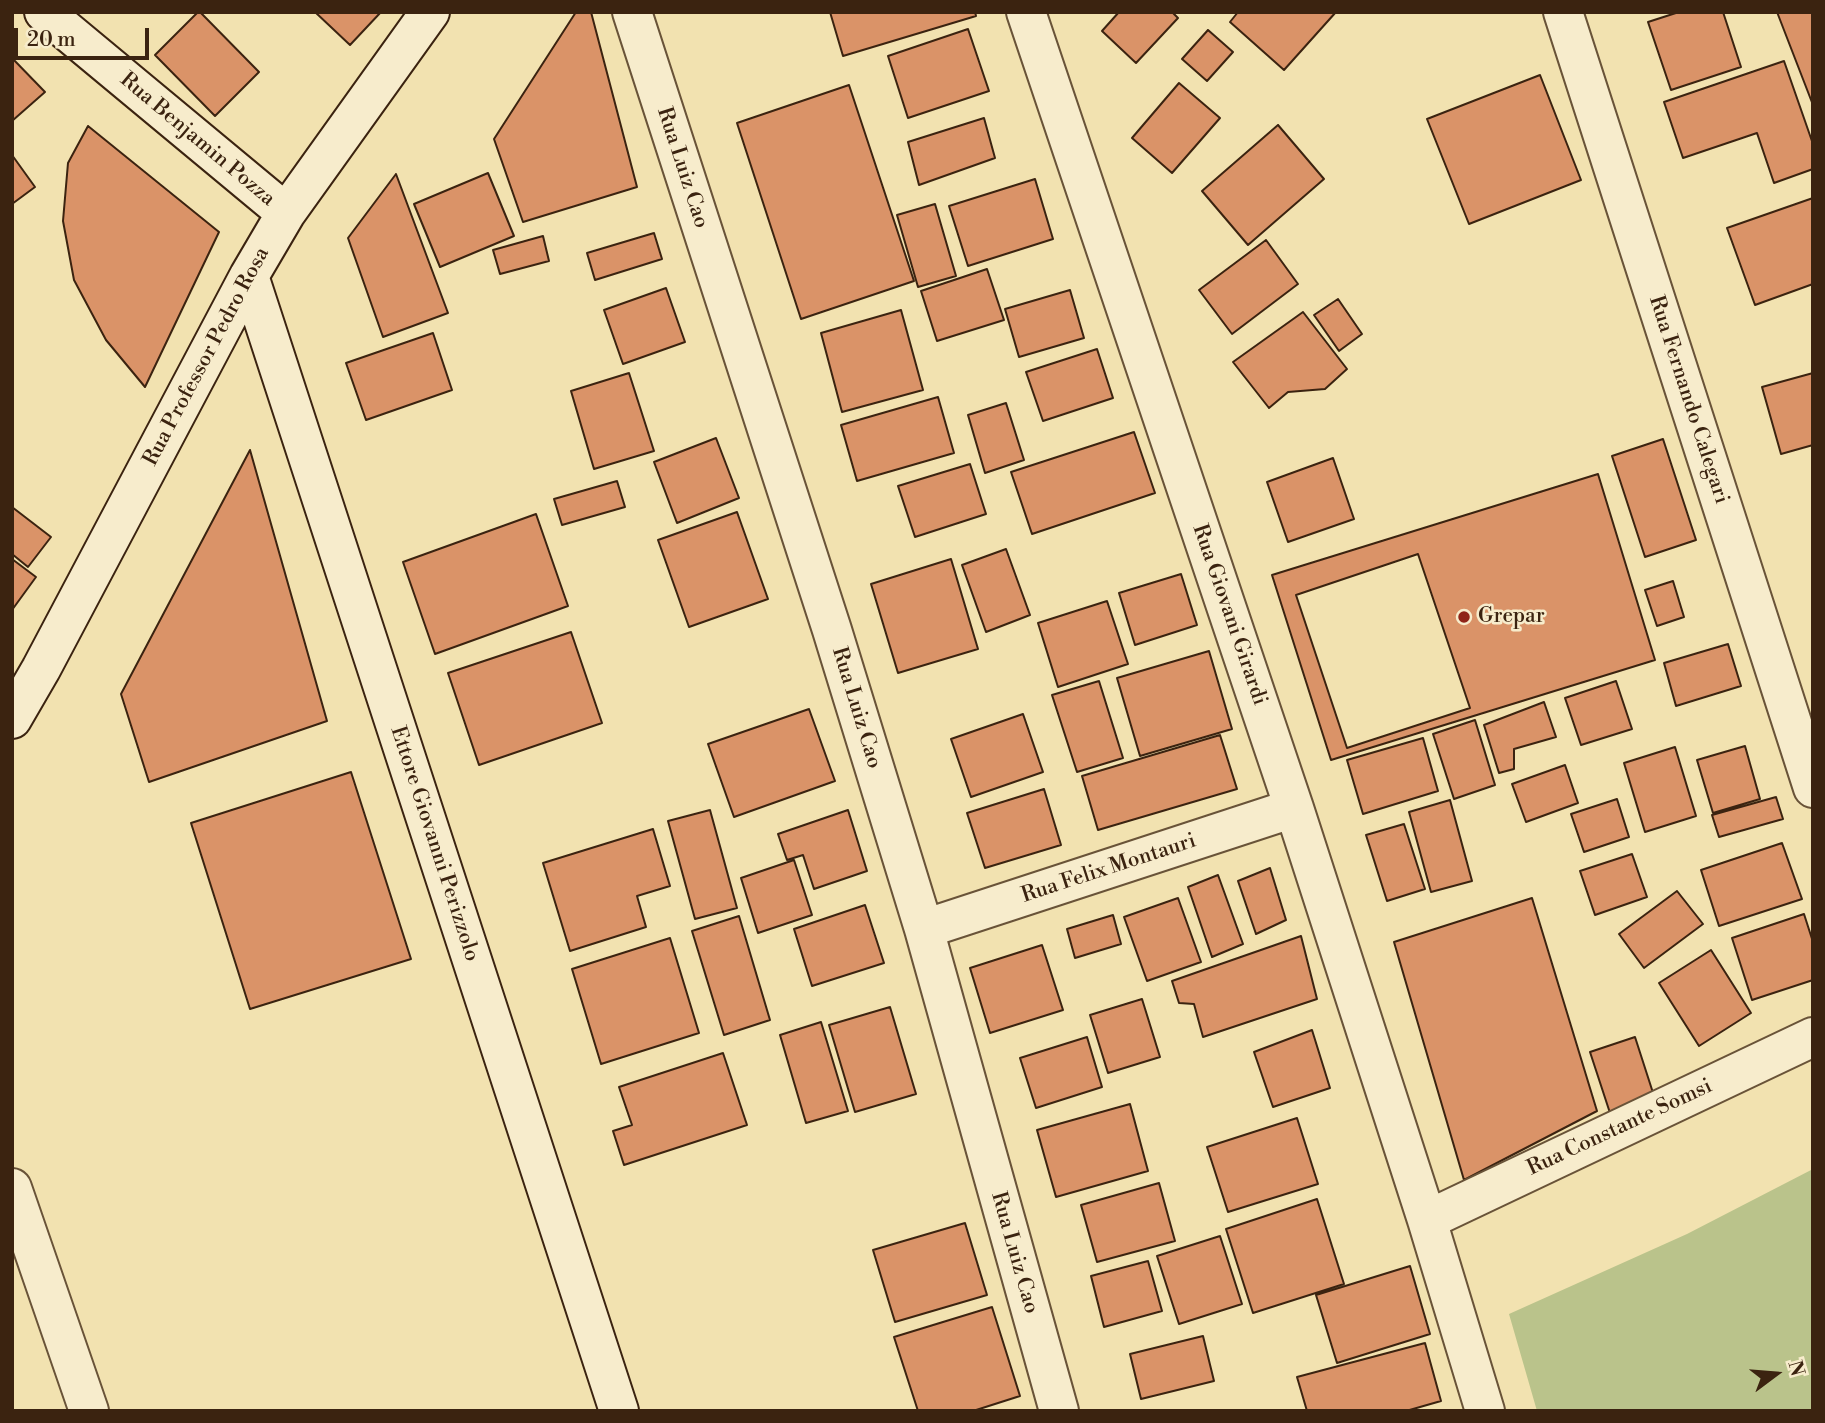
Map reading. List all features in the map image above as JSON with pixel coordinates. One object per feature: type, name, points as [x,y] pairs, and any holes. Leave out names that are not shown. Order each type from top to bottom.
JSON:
[{"type":"street","name":"Rua Benjamin Pozza","points":[[44,12],[286,213]]},
{"type":"street","name":"Rua Professor Pedro Rosa","points":[[12,719],[249,276],[286,213],[430,12]]},
{"type":"street","name":"Rua Luiz Cao","points":[[632,12],[832,630],[924,929],[1059,1411]]},
{"type":"street","name":"Rua Giovani Girardi","points":[[1026,12],[1294,808],[1427,1220],[1485,1411]]},
{"type":"street","name":"Rua Fernando Calegari","points":[[1563,12],[1813,788]]},
{"type":"street","name":"Ettore Giovanni Perizzolo","points":[[249,276],[619,1411]]},
{"type":"street","name":"Rua Felix Montauri","points":[[924,929],[1294,808]]},
{"type":"street","name":"Rua Constante Somsi","points":[[1427,1220],[1813,1037]]},
{"type":"street","points":[[12,1188],[89,1411]]},
{"type":"green space","points":[[1813,1169],[1813,1411],[1537,1411],[1509,1314],[1687,1234]]},
{"type":"building","points":[[198,12],[259,72],[215,116],[155,55]]},
{"type":"building","points":[[315,12],[381,12],[350,45]]},
{"type":"building","points":[[576,12],[591,12],[637,187],[523,222],[494,139]]},
{"type":"building","points":[[830,12],[975,12],[976,16],[843,56]]},
{"type":"building","points":[[1119,12],[1172,12],[1178,18],[1136,63],[1102,31]]},
{"type":"building","points":[[1238,12],[1336,12],[1284,70],[1230,22]]},
{"type":"building","points":[[1679,12],[1723,12],[1741,67],[1671,90],[1648,22]]},
{"type":"building","points":[[1777,12],[1813,12],[1813,105]]},
{"type":"building","points":[[968,29],[989,91],[908,118],[888,56]]},
{"type":"building","points":[[1208,30],[1233,52],[1207,81],[1182,59]]},
{"type":"building","points":[[12,58],[45,92],[12,121]]},
{"type":"building","points":[[1784,61],[1813,144],[1813,169],[1774,183],[1757,133],[1683,158],[1664,102]]},
{"type":"building","points":[[1540,75],[1581,180],[1469,224],[1427,119]]},
{"type":"building","points":[[1179,83],[1220,118],[1172,173],[1132,138]]},
{"type":"building","points":[[849,85],[914,281],[801,319],[737,123]]},
{"type":"building","points":[[984,118],[995,158],[919,185],[908,142]]},
{"type":"building","points":[[1278,125],[1324,179],[1248,245],[1202,191]]},
{"type":"building","points":[[88,126],[219,232],[145,387],[106,340],[74,280],[63,221],[68,163]]},
{"type":"building","points":[[12,155],[35,187],[12,204]]},
{"type":"building","points":[[488,173],[514,236],[440,267],[414,204]]},
{"type":"building","points":[[396,174],[448,313],[383,337],[348,238]]},
{"type":"building","points":[[1035,179],[1053,239],[968,266],[949,206]]},
{"type":"building","points":[[1813,198],[1813,284],[1755,305],[1727,228]]},
{"type":"building","points":[[935,204],[956,276],[918,287],[897,215]]},
{"type":"building","points":[[654,233],[662,259],[595,280],[587,253]]},
{"type":"building","points":[[543,236],[549,261],[500,274],[493,250]]},
{"type":"building","points":[[1266,240],[1298,284],[1232,334],[1199,290]]},
{"type":"building","points":[[987,269],[1004,320],[937,341],[921,291]]},
{"type":"building","points":[[666,288],[685,342],[623,364],[604,310]]},
{"type":"building","points":[[1070,290],[1084,338],[1019,357],[1005,309]]},
{"type":"building","points":[[1338,299],[1362,334],[1339,351],[1314,315]]},
{"type":"building","points":[[901,310],[923,390],[842,412],[821,333]]},
{"type":"building","points":[[1303,312],[1347,369],[1325,389],[1288,392],[1269,408],[1233,362]]},
{"type":"building","points":[[433,333],[452,390],[366,420],[346,363]]},
{"type":"building","points":[[1097,349],[1113,398],[1043,421],[1026,372]]},
{"type":"building","points":[[629,373],[654,451],[594,469],[571,391]]},
{"type":"building","points":[[1813,373],[1813,445],[1781,454],[1762,387]]},
{"type":"building","points":[[938,397],[954,453],[857,481],[841,425]]},
{"type":"building","points":[[1006,403],[1024,460],[985,473],[968,415]]},
{"type":"building","points":[[1134,432],[1155,493],[1032,534],[1011,472]]},
{"type":"building","points":[[716,438],[739,498],[677,523],[654,462]]},
{"type":"building","points":[[1663,439],[1696,540],[1645,557],[1612,456]]},
{"type":"building","points":[[250,450],[327,721],[149,782],[121,694]]},
{"type":"building","points":[[1333,458],[1354,519],[1288,542],[1267,482]]},
{"type":"building","points":[[970,464],[986,514],[915,537],[898,486]]},
{"type":"building","name":"Grepar","points":[[1598,474],[1655,660],[1331,760],[1272,575]]},
{"type":"building","points":[[617,481],[625,507],[562,525],[554,499]]},
{"type":"building","points":[[12,507],[51,537],[28,567],[12,554]]},
{"type":"building","points":[[737,512],[768,599],[689,627],[658,540]]},
{"type":"building","points":[[536,514],[568,606],[435,654],[403,562]]},
{"type":"building","points":[[1006,549],[1030,615],[986,632],[962,565]]},
{"type":"building","points":[[1418,554],[1470,708],[1347,748],[1296,595]]},
{"type":"building","points":[[12,559],[36,577],[12,610]]},
{"type":"building","points":[[951,559],[978,649],[898,673],[871,584]]},
{"type":"building","points":[[1181,574],[1197,625],[1135,645],[1119,593]]},
{"type":"building","points":[[1673,581],[1684,617],[1657,626],[1645,590]]},
{"type":"building","points":[[1107,601],[1128,664],[1058,687],[1038,623]]},
{"type":"building","points":[[571,632],[602,723],[479,765],[448,673]]},
{"type":"building","points":[[1728,644],[1741,686],[1676,706],[1664,663]]},
{"type":"building","points":[[1209,651],[1232,729],[1140,756],[1117,678]]},
{"type":"building","points":[[1099,681],[1123,758],[1077,772],[1052,695]]},
{"type":"building","points":[[1616,681],[1632,729],[1581,745],[1565,698]]},
{"type":"building","points":[[1544,702],[1556,737],[1514,749],[1514,769],[1499,773],[1484,725]]},
{"type":"building","points":[[809,709],[835,781],[734,817],[708,744]]},
{"type":"building","points":[[1023,714],[1043,772],[971,797],[951,739]]},
{"type":"building","points":[[1475,720],[1495,785],[1454,799],[1433,734]]},
{"type":"building","points":[[1220,735],[1237,789],[1098,830],[1082,776]]},
{"type":"building","points":[[1423,738],[1438,791],[1363,814],[1347,760]]},
{"type":"building","points":[[1745,746],[1760,799],[1713,813],[1697,760]]},
{"type":"building","points":[[1675,747],[1696,816],[1645,832],[1624,763]]},
{"type":"building","points":[[1565,765],[1578,803],[1526,822],[1512,784]]},
{"type":"building","points":[[351,772],[411,959],[250,1009],[191,823]]},
{"type":"building","points":[[1044,789],[1061,845],[985,868],[967,813]]},
{"type":"building","points":[[1776,797],[1783,819],[1719,837],[1712,815]]},
{"type":"building","points":[[1617,799],[1629,837],[1584,852],[1571,814]]},
{"type":"building","points":[[1450,800],[1472,881],[1431,892],[1409,812]]},
{"type":"building","points":[[710,810],[737,908],[695,919],[668,821]]},
{"type":"building","points":[[848,810],[867,871],[814,889],[803,855],[787,860],[778,834]]},
{"type":"building","points":[[1404,824],[1425,889],[1387,901],[1366,835]]},
{"type":"building","points":[[653,829],[670,886],[637,896],[646,927],[570,951],[543,863]]},
{"type":"building","points":[[1782,843],[1802,899],[1719,926],[1701,870]]},
{"type":"building","points":[[1632,854],[1647,897],[1595,915],[1580,871]]},
{"type":"building","points":[[794,860],[812,915],[758,933],[741,878]]},
{"type":"building","points":[[1270,868],[1286,920],[1256,934],[1238,881]]},
{"type":"building","points":[[1218,875],[1243,944],[1212,957],[1188,887]]},
{"type":"building","points":[[1677,891],[1703,924],[1644,968],[1619,934]]},
{"type":"building","points":[[1178,898],[1201,962],[1147,981],[1124,917]]},
{"type":"building","points":[[1532,898],[1597,1111],[1464,1180],[1394,942]]},
{"type":"building","points":[[865,905],[884,963],[812,986],[794,929]]},
{"type":"building","points":[[1804,914],[1813,942],[1813,980],[1752,1000],[1732,938]]},
{"type":"building","points":[[1113,915],[1121,944],[1075,958],[1067,929]]},
{"type":"building","points":[[739,916],[770,1020],[724,1035],[692,931]]},
{"type":"building","points":[[1301,936],[1317,999],[1203,1037],[1194,1004],[1179,1003],[1172,981]]},
{"type":"building","points":[[670,938],[699,1033],[601,1064],[572,969]]},
{"type":"building","points":[[1042,945],[1063,1010],[990,1033],[970,968]]},
{"type":"building","points":[[1711,950],[1751,1013],[1699,1046],[1659,983]]},
{"type":"building","points":[[1142,999],[1160,1057],[1108,1073],[1090,1015]]},
{"type":"building","points":[[890,1007],[916,1094],[855,1112],[829,1025]]},
{"type":"building","points":[[821,1022],[848,1111],[806,1123],[780,1035]]},
{"type":"building","points":[[1312,1030],[1330,1088],[1273,1107],[1254,1052]]},
{"type":"building","points":[[1087,1037],[1102,1087],[1036,1108],[1020,1058]]},
{"type":"building","points":[[1635,1037],[1655,1099],[1610,1113],[1590,1052]]},
{"type":"building","points":[[723,1053],[747,1125],[624,1165],[613,1131],[632,1125],[619,1087]]},
{"type":"building","points":[[1130,1104],[1148,1171],[1056,1197],[1037,1130]]},
{"type":"building","points":[[1297,1118],[1318,1184],[1228,1212],[1207,1147]]},
{"type":"building","points":[[1159,1183],[1175,1241],[1097,1262],[1081,1205]]},
{"type":"building","points":[[1317,1199],[1344,1284],[1253,1313],[1226,1229]]},
{"type":"building","points":[[965,1223],[987,1295],[895,1322],[873,1250]]},
{"type":"building","points":[[1220,1236],[1242,1304],[1179,1324],[1157,1256]]},
{"type":"building","points":[[1148,1261],[1162,1311],[1104,1327],[1091,1276]]},
{"type":"building","points":[[1410,1266],[1430,1334],[1337,1363],[1316,1295]]},
{"type":"building","points":[[992,1307],[1020,1396],[973,1411],[918,1411],[894,1337]]},
{"type":"building","points":[[1203,1336],[1214,1381],[1141,1399],[1130,1354]]},
{"type":"building","points":[[1425,1343],[1441,1401],[1406,1411],[1307,1411],[1297,1377]]},
{"type":"place","name":"Grepar","points":[[1464,617]]}]
